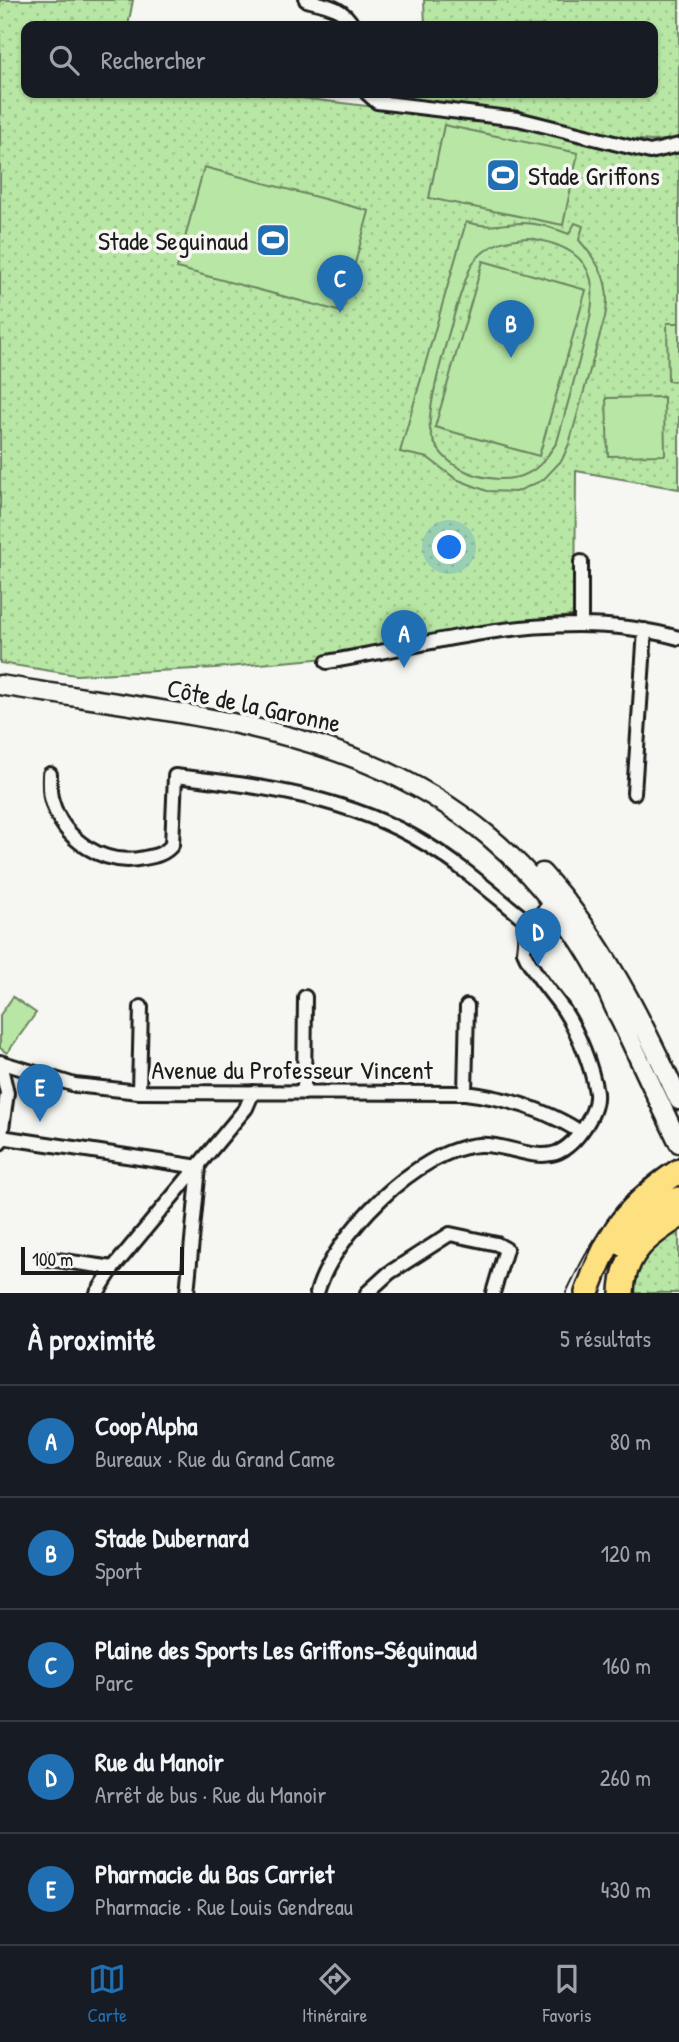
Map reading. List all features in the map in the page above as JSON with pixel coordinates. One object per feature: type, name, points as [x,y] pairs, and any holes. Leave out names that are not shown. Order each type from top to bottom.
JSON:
[{"type":"highway","points":[[587,1293],[602,1250],[616,1227],[636,1204],[677,1193]]},
{"type":"highway","points":[[597,1293],[625,1237],[638,1223],[677,1193]]},
{"type":"highway","points":[[622,1293],[622,1276],[637,1247],[677,1193]]},
{"type":"main road","name":"Côte de la Garonne","points":[[0,674],[264,718],[359,746],[447,792],[488,822],[523,853],[569,914],[603,951],[679,1100]]},
{"type":"main road","name":"Côte de la Garonne","points":[[0,685],[262,728],[356,756],[400,776],[482,831],[515,861],[553,903],[569,914],[679,1143]]},
{"type":"street","points":[[306,0],[333,7],[348,15],[351,21]]},
{"type":"street","points":[[373,98],[377,102],[518,119],[643,151],[679,145]]},
{"type":"street","points":[[581,562],[581,624]]},
{"type":"street","points":[[327,662],[493,632],[581,624],[645,630],[679,638]]},
{"type":"street","points":[[634,793],[645,630]]},
{"type":"street","points":[[50,774],[52,801],[68,831],[80,844],[108,858],[139,859],[168,851],[173,845],[175,776],[285,793],[356,810],[427,844],[536,922],[569,914]]},
{"type":"street","points":[[317,1293],[330,1260],[351,1230],[427,1164],[447,1153],[478,1145],[551,1155],[560,1152],[593,1112],[596,1093],[588,1065],[564,1012],[524,952],[524,940],[553,903]]},
{"type":"street","points":[[304,1093],[305,997]]},
{"type":"street","points":[[465,1093],[467,1006]]},
{"type":"street","points":[[139,1092],[141,1007]]},
{"type":"street","points":[[0,1063],[7,1093],[1,1140],[199,1167]]},
{"type":"street","name":"Avenue du Professeur Vincent","points":[[0,1063],[75,1085],[139,1092],[465,1093],[502,1097],[560,1119],[579,1131]]},
{"type":"street","points":[[97,1293],[113,1268],[246,1108],[253,1092]]},
{"type":"street","points":[[187,1293],[199,1167]]},
{"type":"street","points":[[367,1293],[389,1273],[411,1262],[450,1234],[461,1234],[498,1244],[506,1250],[493,1293]]},
{"type":"street","points":[[43,1258],[113,1268]]},
{"type":"green space","points":[[0,0],[133,0],[129,21],[21,21],[21,98],[301,98],[375,107],[389,98],[658,98],[658,21],[425,21],[424,0],[679,0],[679,139],[651,141],[527,128],[630,154],[679,154],[679,489],[576,471],[575,615],[327,658],[215,668],[76,675],[0,663]]},
{"type":"green space","name":"Stade Griffons","points":[[444,125],[578,153],[563,225],[429,198]]},
{"type":"green space","name":"Stade Seguinaud","points":[[204,167],[369,211],[342,312],[177,268]]},
{"type":"green space","points":[[466,222],[489,226],[533,224],[569,234],[575,223],[583,226],[579,240],[598,266],[605,285],[607,305],[569,444],[562,460],[543,480],[516,492],[487,491],[456,479],[428,458],[400,452]],"holes":[[[529,238],[555,244],[573,254],[585,265],[591,280],[592,296],[586,335],[557,442],[539,466],[524,475],[496,479],[467,472],[453,464],[434,443],[430,416],[452,321],[472,264],[490,247],[512,240]]]},
{"type":"green space","points":[[483,261],[586,290],[539,456],[435,427]]},
{"type":"green space","points":[[667,323],[679,323],[679,381],[668,381]]},
{"type":"green space","points":[[664,397],[665,455],[608,456],[606,398]]},
{"type":"green space","points":[[13,997],[36,1013],[7,1053],[0,1048],[0,1015]]},
{"type":"green space","points":[[679,1228],[679,1293],[630,1293],[644,1253]]},
{"type":"tram line","points":[[566,1293],[599,1232],[624,1200],[679,1156]]},
{"type":"place","name":"Stade Griffons","points":[[503,175]]},
{"type":"place","name":"Stade Seguinaud","points":[[273,240]]},
{"type":"place","name":"Plaine des Sports Les Griffons-Séguinaud","points":[[340,313]]},
{"type":"place","name":"Stade Dubernard","points":[[511,358]]},
{"type":"place","name":"Coop'Alpha","points":[[404,668]]},
{"type":"place","name":"Rue du Manoir","points":[[538,966]]},
{"type":"place","name":"Pharmacie du Bas Carriet","points":[[40,1122]]}]
